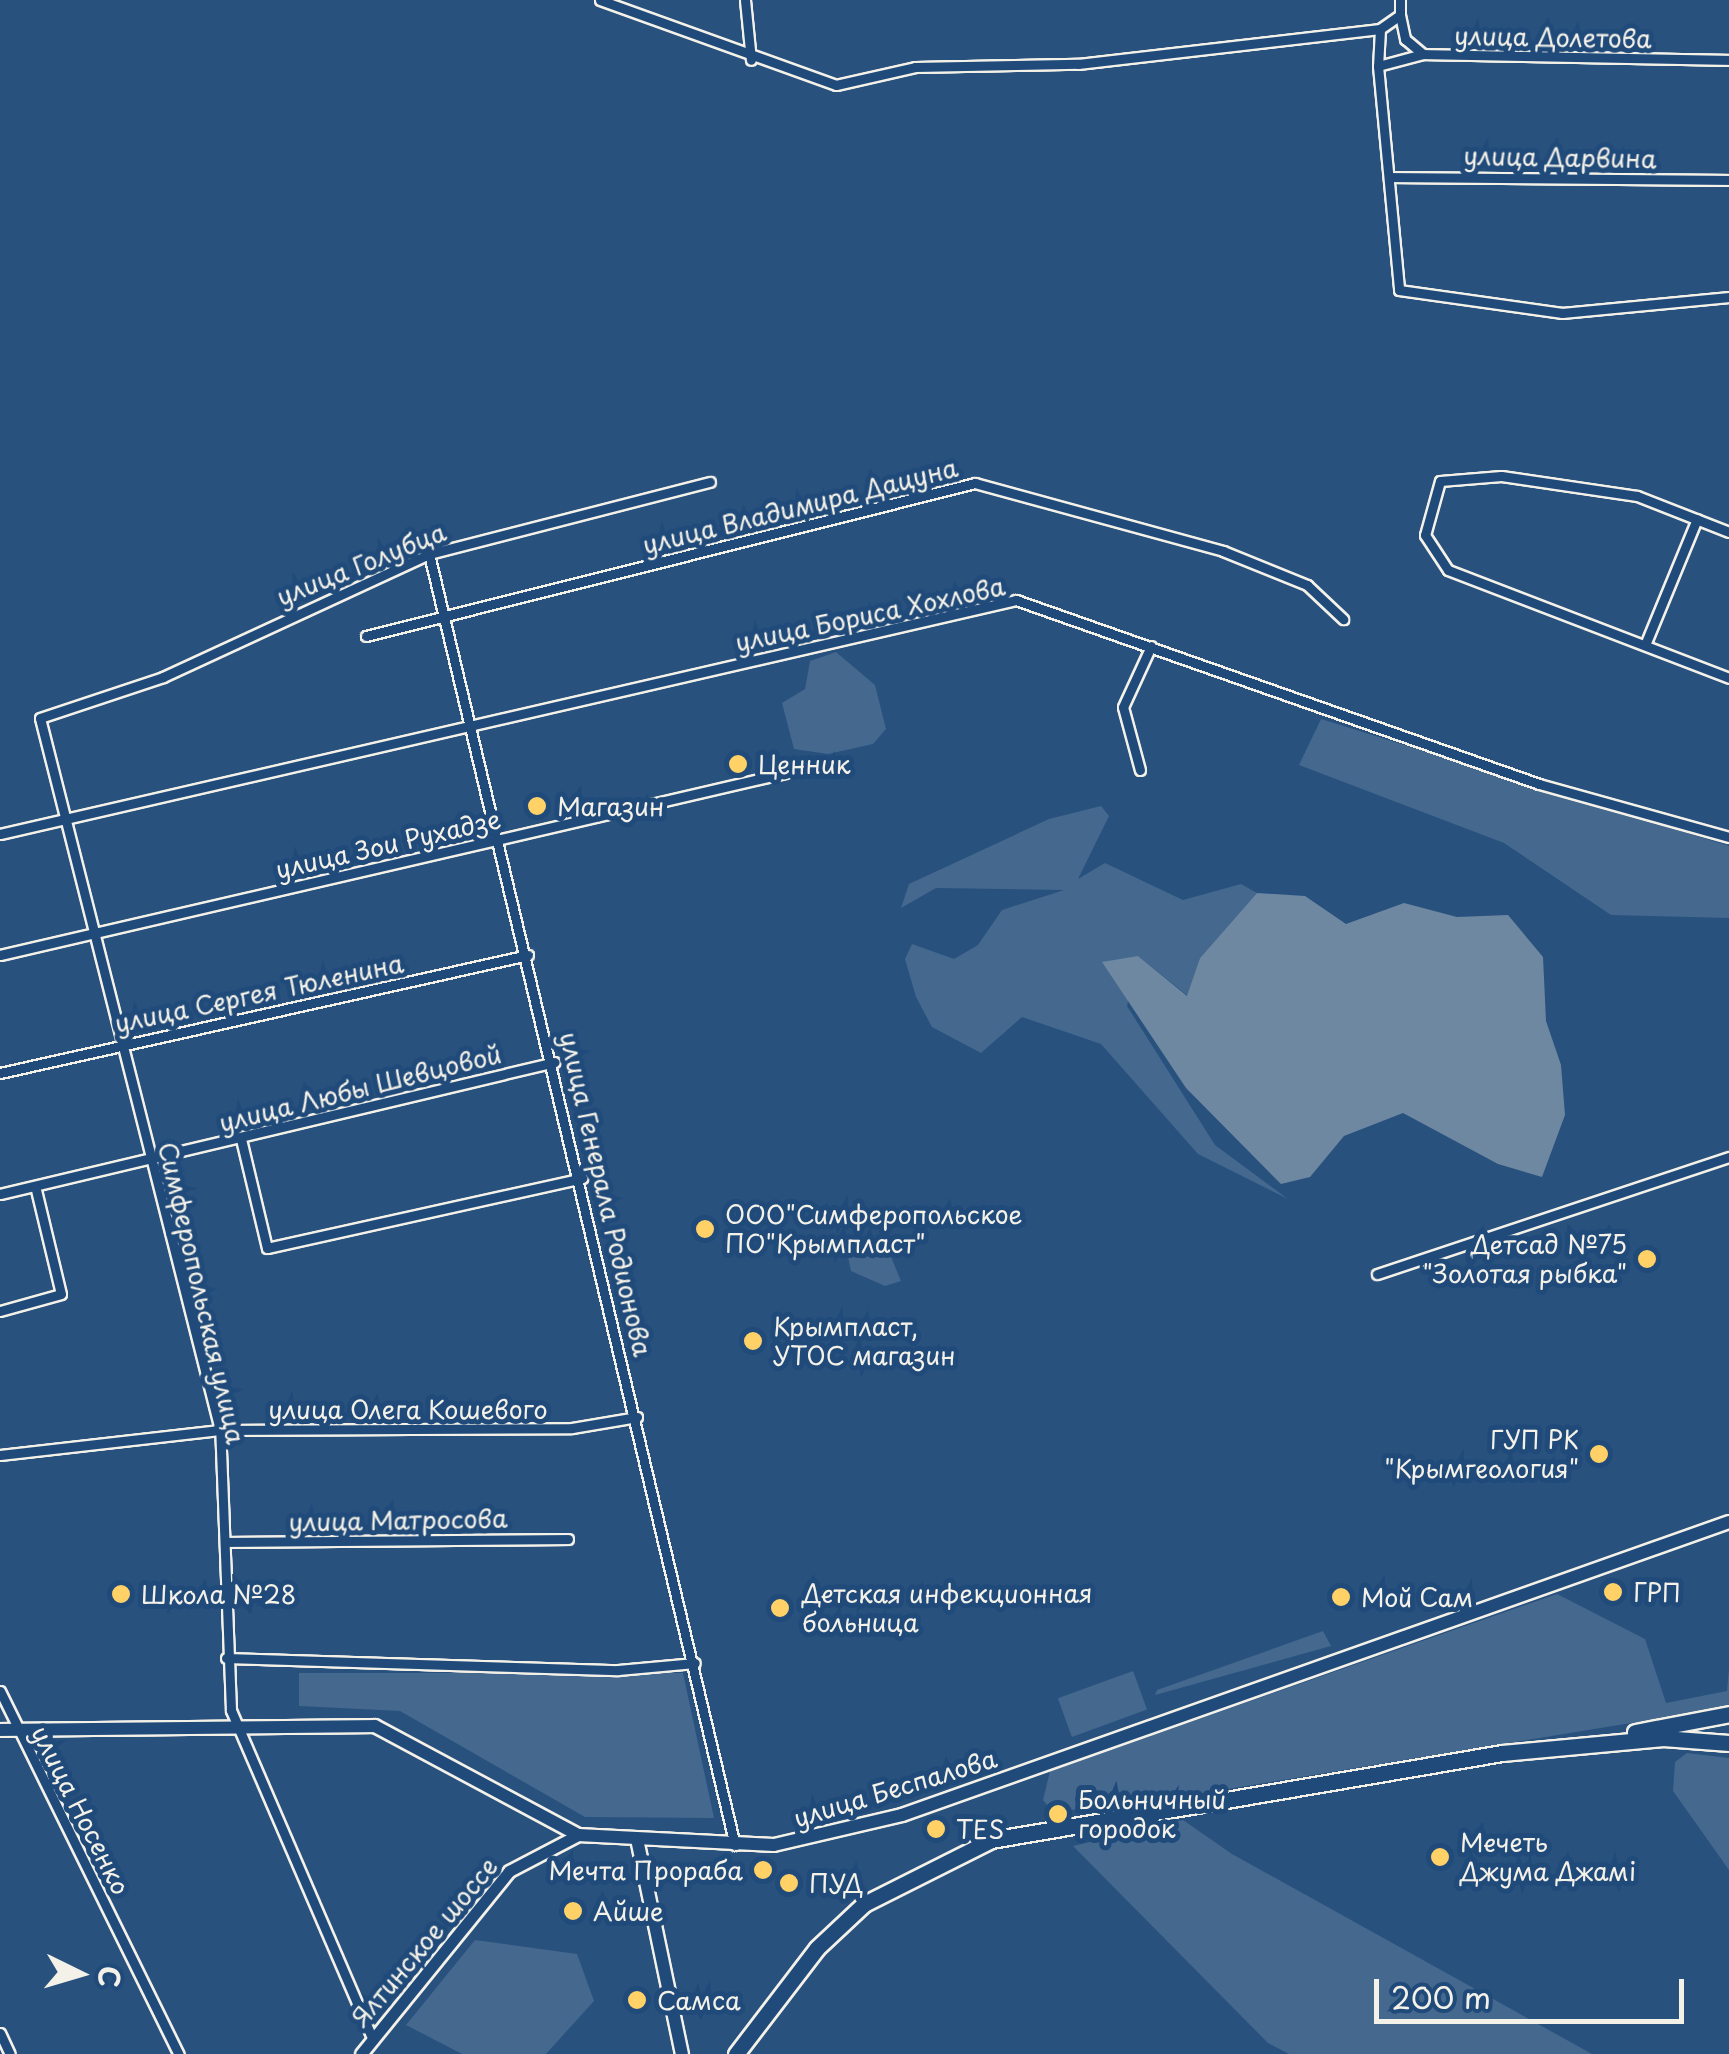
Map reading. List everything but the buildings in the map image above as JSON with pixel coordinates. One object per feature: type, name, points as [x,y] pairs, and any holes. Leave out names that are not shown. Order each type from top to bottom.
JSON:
[{"type":"main road","name":"улица Беспалова","points":[[0,1730],[352,1723],[398,1732],[578,1836],[735,1845],[814,1839],[902,1814],[1729,1522]]},
{"type":"main road","points":[[736,2054],[837,1927],[963,1850],[1024,1832],[1550,1748],[1698,1719],[1726,1722]]},
{"type":"main road","points":[[1550,1748],[1639,1740],[1726,1722]]},
{"type":"main road","points":[[1639,1740],[1729,1743]]},
{"type":"main road","points":[[637,1839],[682,2054]]},
{"type":"street","points":[[600,0],[751,60],[836,86],[916,67],[1078,64],[1380,29],[1400,14]]},
{"type":"street","points":[[745,0],[751,60]]},
{"type":"street","points":[[1400,0],[1405,39],[1422,54]]},
{"type":"street","points":[[1380,29],[1378,66],[1399,290],[1562,313],[1729,297]]},
{"type":"street","name":"улица Долетова","points":[[1378,66],[1422,54],[1729,60]]},
{"type":"street","name":"улица Дарвина","points":[[1390,177],[1729,180]]},
{"type":"street","points":[[1729,532],[1637,496],[1530,478],[1440,481],[1428,497],[1431,558],[1510,598],[1729,678]]},
{"type":"street","name":"улица Голубца","points":[[40,718],[163,677],[429,554],[710,482]]},
{"type":"street","name":"улица Владимира Дацуна","points":[[366,636],[446,622],[516,594],[975,483],[1223,551],[1307,585],[1343,619]]},
{"type":"street","points":[[1645,645],[1697,519]]},
{"type":"street","name":"улица Генерала Родионова","points":[[429,554],[555,1062],[735,1845]]},
{"type":"street","name":"улица Бориса Хохлова","points":[[0,834],[1016,600],[1520,778],[1729,837]]},
{"type":"street","points":[[1140,770],[1124,707],[1150,646]]},
{"type":"street","name":"Симферопольская улица","points":[[40,718],[220,1430],[228,1542],[226,1658],[240,1726],[373,2040]]},
{"type":"street","name":"улица Зои Рухадзе","points":[[0,956],[784,773]]},
{"type":"street","name":"улица Сергея Тюленина","points":[[0,1073],[120,1043],[528,955]]},
{"type":"street","name":"улица Любы Шевцовой","points":[[0,1194],[555,1062]]},
{"type":"street","points":[[241,1138],[267,1248],[582,1178]]},
{"type":"street","points":[[1377,1274],[1729,1158]]},
{"type":"street","points":[[0,1311],[61,1294],[35,1186]]},
{"type":"street","name":"улица Олега Кошевого","points":[[0,1455],[220,1430],[572,1428],[637,1417]]},
{"type":"street","name":"улица Матросова","points":[[228,1542],[568,1539]]},
{"type":"street","points":[[226,1658],[618,1670],[695,1663]]},
{"type":"street","name":"улица Носенко","points":[[0,1691],[179,2054]]},
{"type":"street","points":[[549,1850],[554,1822]]},
{"type":"street","name":"Ялтинское шоссе","points":[[361,2054],[509,1870],[578,1836]]},
{"type":"street","points":[[0,2033],[10,2054]]},
{"type":"shaded area","points":[[836,652],[875,685],[886,729],[873,744],[828,754],[794,749],[782,703],[805,689],[810,661]]},
{"type":"shaded area","points":[[1321,719],[1729,846],[1729,918],[1611,915],[1504,843],[1299,765]]},
{"type":"shaded area","points":[[1101,806],[1109,816],[1078,879],[1105,863],[1183,900],[1241,884],[1257,893],[1200,958],[1188,996],[1138,956],[1127,1006],[1215,1145],[1288,1199],[1198,1154],[1101,1044],[1022,1017],[981,1053],[932,1027],[916,997],[905,959],[912,944],[954,959],[978,945],[1002,910],[1064,890],[936,888],[901,908],[909,884],[1049,819]]},
{"type":"shaded area","points":[[1257,893],[1305,896],[1346,924],[1404,903],[1457,917],[1508,915],[1543,957],[1546,1021],[1561,1065],[1565,1115],[1542,1177],[1498,1164],[1403,1113],[1344,1136],[1310,1177],[1281,1184],[1186,1088],[1102,962],[1138,956],[1187,996],[1200,958]]},
{"type":"shaded area","points":[[882,1235],[901,1281],[885,1286],[851,1271],[846,1248]]},
{"type":"shaded area","points":[[1557,1594],[1645,1639],[1666,1703],[1727,1691],[1729,1668],[1729,1707],[1118,1807],[1052,1811],[1043,1800],[1050,1771]]},
{"type":"shaded area","points":[[1323,1631],[1331,1646],[1155,1695],[1157,1690]]},
{"type":"shaded area","points":[[1133,1671],[1147,1710],[1072,1737],[1058,1698]]},
{"type":"shaded area","points":[[299,1673],[683,1673],[714,1818],[585,1817],[400,1711],[299,1706]]},
{"type":"shaded area","points":[[1687,1753],[1729,1758],[1729,1870],[1673,1791],[1675,1762]]},
{"type":"shaded area","points":[[1183,1820],[1232,1854],[1592,2054],[1289,2054],[1268,2043],[1073,1846]]},
{"type":"shaded area","points":[[475,1940],[577,1954],[594,2001],[546,2054],[462,2054],[406,2025]]},
{"type":"place","name":"Ценник","points":[[738,764]]},
{"type":"place","name":"Магазин","points":[[537,806]]},
{"type":"place","name":"ООО\"Симферопольское ПО\"Крымпласт\"","points":[[705,1229]]},
{"type":"place","name":"Детсад №75 \"Золотая рыбка\"","points":[[1647,1259]]},
{"type":"place","name":"Крымпласт, УТОС магазин","points":[[753,1341]]},
{"type":"place","name":"ГУП РК \"Крымгеология\"","points":[[1599,1454]]},
{"type":"place","name":"ГРП","points":[[1613,1592]]},
{"type":"place","name":"Школа №28","points":[[121,1594]]},
{"type":"place","name":"Мой Сам","points":[[1341,1597]]},
{"type":"place","name":"Детская инфекционная больница","points":[[780,1608]]},
{"type":"place","name":"Больничный городок","points":[[1058,1814]]},
{"type":"place","name":"TES","points":[[936,1829]]},
{"type":"place","name":"Мечеть Джума Джамі","points":[[1440,1857]]},
{"type":"place","name":"Мечта Прораба","points":[[763,1870]]},
{"type":"place","name":"ПУД","points":[[789,1883]]},
{"type":"place","name":"Айше","points":[[573,1911]]},
{"type":"place","name":"Самса","points":[[637,2000]]}]
